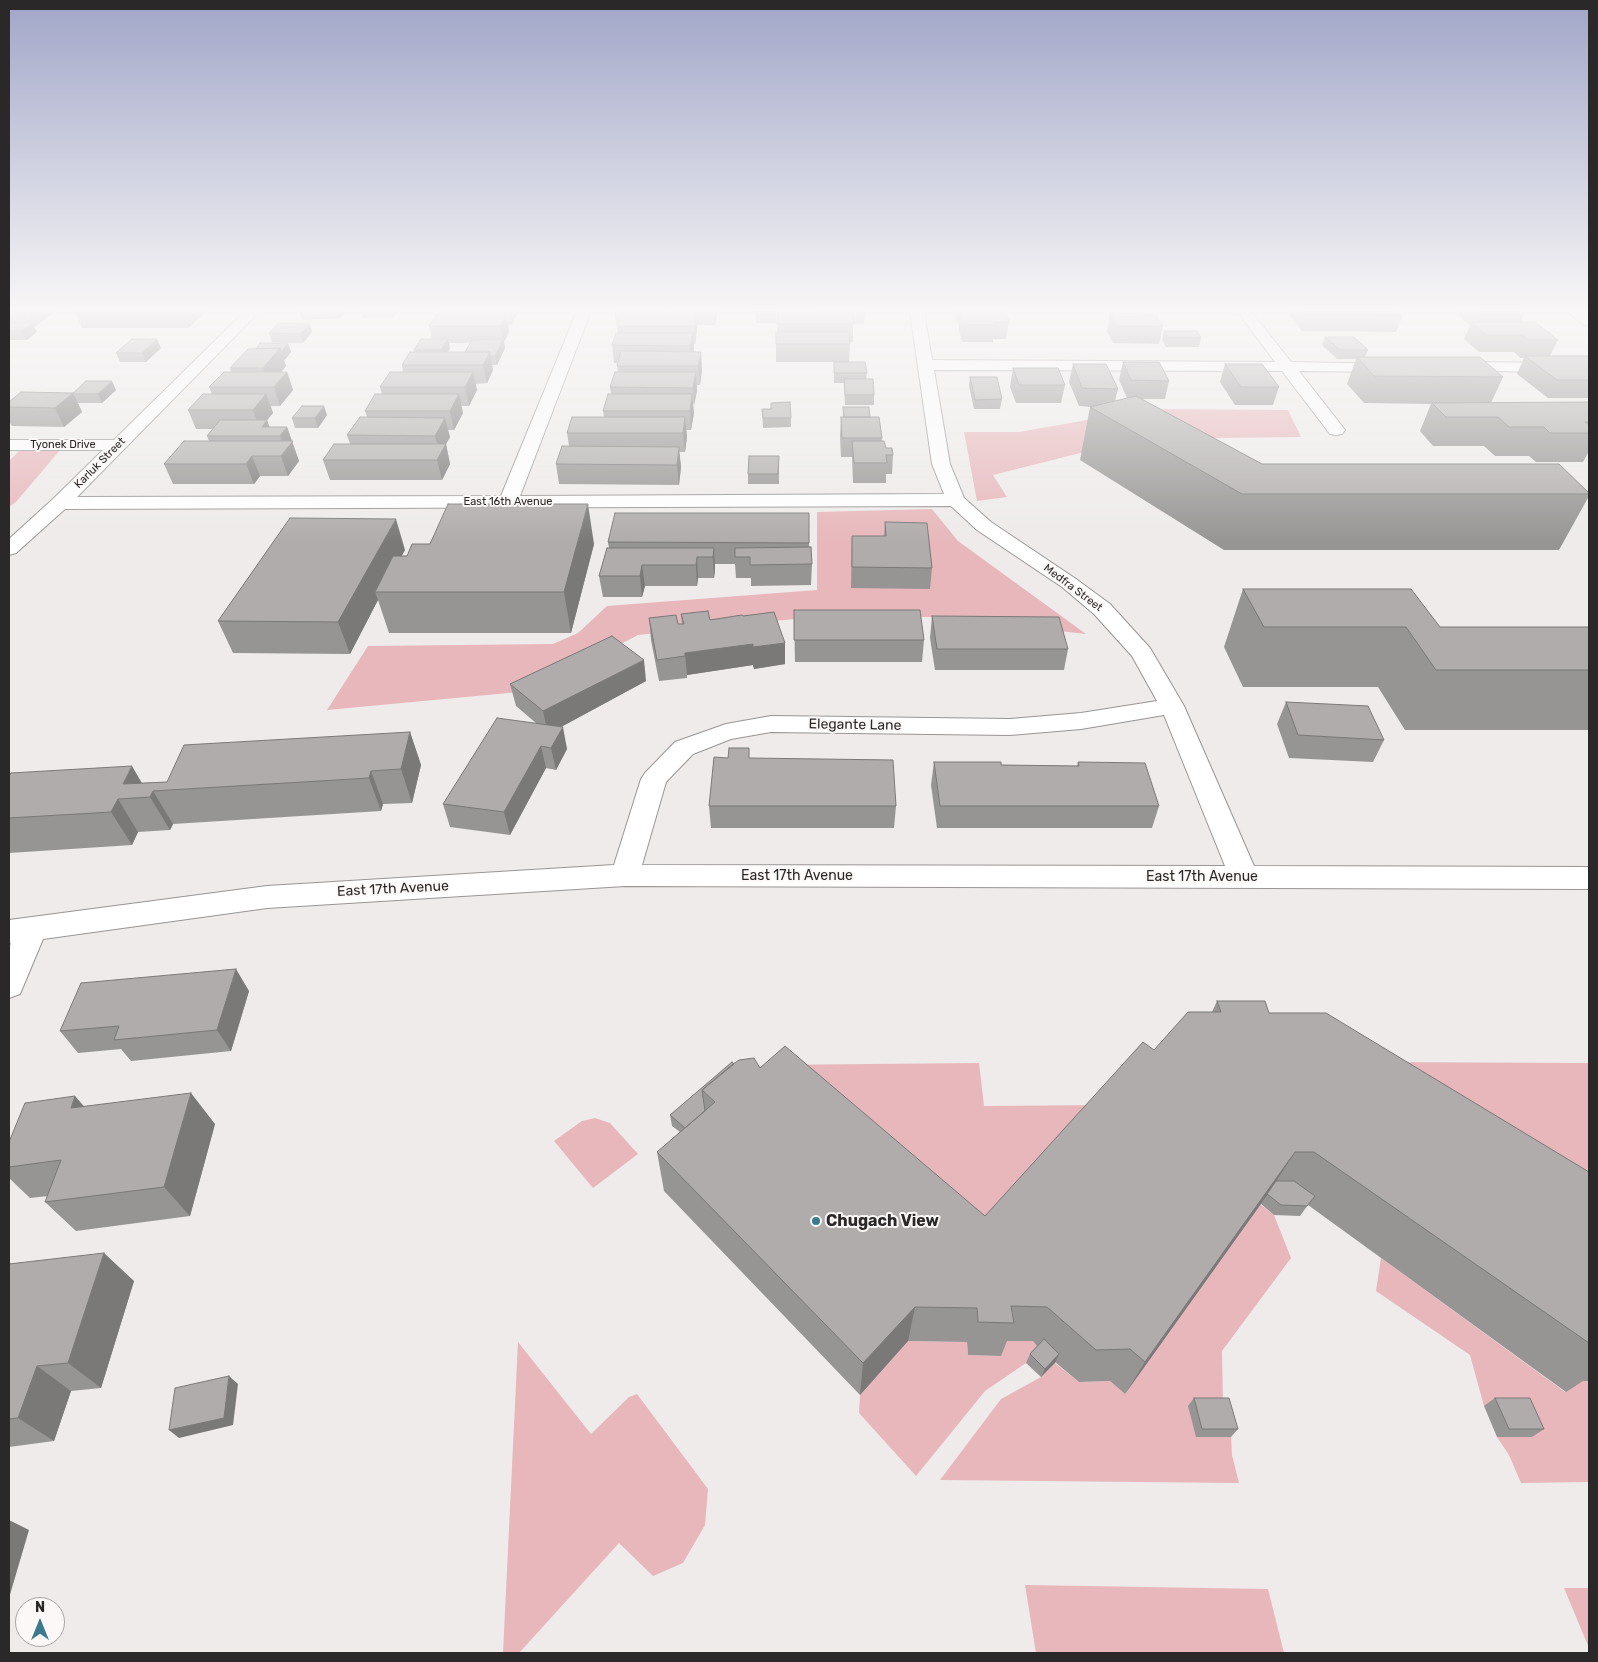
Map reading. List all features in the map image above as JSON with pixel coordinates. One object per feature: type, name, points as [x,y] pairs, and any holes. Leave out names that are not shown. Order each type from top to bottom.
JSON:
[{"type":"street","name":"Karluk Street","points":[[9,549],[60,503],[175,389]]},
{"type":"street","points":[[508,502],[553,389]]},
{"type":"street","name":"Medfra Street","points":[[930,389],[941,464],[956,500],[984,526],[1069,583],[1102,609],[1142,653],[1172,706],[1244,877]]},
{"type":"street","points":[[1304,389],[1336,430]]},
{"type":"street","name":"Tyonek Drive","points":[[9,445],[118,445]]},
{"type":"street","name":"East 16th Avenue","points":[[60,503],[956,500]]},
{"type":"street","name":"Elegante Lane","points":[[625,875],[654,779],[684,748],[726,732],[771,724],[1010,727],[1081,721],[1172,706]]},
{"type":"street","name":"East 17th Avenue","points":[[21,930],[267,897],[625,875],[1589,878]]},
{"type":"street","points":[[9,985],[21,930]]},
{"type":"shaded area","points":[[1150,409],[1288,410],[1301,437],[1136,439],[993,475],[1007,497],[977,501],[964,432],[1019,432]]},
{"type":"shaded area","points":[[61,449],[16,502],[9,507],[9,461],[20,450]]},
{"type":"shaded area","points":[[932,509],[958,541],[1086,634],[932,617],[814,617],[638,635],[530,691],[327,710],[368,646],[553,644],[578,633],[607,606],[817,590],[817,512]]},
{"type":"shaded area","points":[[1350,1062],[1589,1063],[1589,1237]]},
{"type":"shaded area","points":[[979,1063],[984,1106],[1108,1105],[975,1254],[742,1081],[763,1065]]},
{"type":"shaded area","points":[[595,1118],[610,1123],[638,1154],[593,1188],[554,1141],[582,1121]]},
{"type":"shaded area","points":[[1260,1204],[1274,1215],[1291,1258],[1222,1351],[1223,1406],[1196,1436],[1231,1437],[1232,1455],[1239,1483],[940,1480],[1001,1399],[1041,1377],[1055,1363],[1079,1382],[1110,1381],[1125,1394]]},
{"type":"shaded area","points":[[1381,1258],[1565,1392],[1571,1380],[1589,1381],[1589,1482],[1521,1483],[1509,1455],[1497,1437],[1532,1436],[1519,1406],[1484,1406],[1470,1355],[1376,1291]]},
{"type":"shaded area","points":[[999,1340],[1033,1341],[1040,1347],[1026,1363],[985,1391],[916,1476],[859,1413],[860,1395],[908,1341],[967,1342],[968,1355],[1001,1356]]},
{"type":"shaded area","points":[[518,1342],[591,1434],[629,1397],[637,1394],[708,1489],[705,1525],[683,1563],[653,1576],[619,1543],[519,1653],[503,1653]]},
{"type":"shaded area","points":[[1025,1585],[1268,1589],[1284,1653],[1036,1653]]},
{"type":"shaded area","points":[[1564,1588],[1589,1588],[1589,1648]]},
{"type":"building","points":[[78,389],[104,389],[98,394],[73,394]]},
{"type":"building","points":[[845,389],[874,389],[874,395],[845,395]]},
{"type":"building","points":[[973,389],[1000,389],[1002,399],[975,400]]},
{"type":"building","points":[[21,392],[73,393],[55,408],[9,407],[9,402]]},
{"type":"building","points":[[203,394],[266,394],[253,410],[188,410]]},
{"type":"building","points":[[375,394],[459,394],[450,411],[365,411]]},
{"type":"building","points":[[608,394],[692,394],[690,411],[603,411]]},
{"type":"building","points":[[1136,396],[1262,464],[1559,464],[1589,494],[1242,494],[1090,407]]},
{"type":"building","points":[[790,402],[791,418],[763,418],[762,409],[771,409],[771,403]]},
{"type":"building","points":[[1589,402],[1589,422],[1585,422],[1589,425],[1589,433],[1550,433],[1544,427],[1509,427],[1498,417],[1446,417],[1432,403]]},
{"type":"building","points":[[302,406],[324,406],[315,418],[292,418]]},
{"type":"building","points":[[843,407],[869,407],[870,417],[844,417]]},
{"type":"building","points":[[360,417],[445,418],[435,436],[347,435]]},
{"type":"building","points":[[572,417],[685,417],[683,433],[567,433]]},
{"type":"building","points":[[841,417],[879,417],[882,438],[842,438]]},
{"type":"building","points":[[220,420],[267,420],[262,427],[287,427],[280,436],[207,436]]},
{"type":"building","points":[[184,441],[293,441],[281,456],[252,456],[246,464],[164,464]]},
{"type":"building","points":[[852,441],[884,441],[886,448],[892,448],[893,455],[886,455],[887,463],[854,463]]},
{"type":"building","points":[[334,444],[446,444],[437,460],[323,460]]},
{"type":"building","points":[[562,446],[679,447],[677,465],[556,464]]},
{"type":"building","points":[[749,456],[779,456],[778,474],[748,474]]},
{"type":"building","points":[[448,504],[588,504],[564,592],[375,592],[393,556],[407,556],[412,544],[430,544]]},
{"type":"building","points":[[615,513],[809,513],[809,543],[608,542]]},
{"type":"building","points":[[290,518],[396,519],[338,622],[218,621]]},
{"type":"building","points":[[885,522],[927,523],[932,568],[852,567],[852,536],[886,536]]},
{"type":"building","points":[[811,547],[812,564],[750,565],[750,557],[735,557],[735,548]]},
{"type":"building","points":[[607,548],[714,548],[713,557],[697,557],[696,565],[642,565],[640,576],[599,576]]},
{"type":"building","points":[[1243,589],[1411,589],[1440,627],[1589,627],[1589,670],[1436,670],[1406,627],[1264,627]]},
{"type":"building","points":[[794,610],[920,610],[924,640],[794,640]]},
{"type":"building","points":[[708,611],[710,620],[774,612],[785,643],[753,647],[753,644],[685,653],[685,656],[657,660],[649,618],[676,615],[678,624],[684,624],[681,614]]},
{"type":"building","points":[[932,616],[1059,617],[1068,649],[937,649]]},
{"type":"building","points":[[612,636],[644,660],[543,711],[510,684]]},
{"type":"building","points":[[1286,702],[1368,706],[1384,740],[1298,735]]},
{"type":"building","points":[[497,718],[563,727],[551,748],[541,746],[504,812],[443,804]]},
{"type":"building","points":[[410,732],[401,769],[371,771],[369,778],[153,791],[150,797],[118,799],[111,812],[9,818],[9,776],[11,773],[132,766],[123,784],[167,782],[184,745]]},
{"type":"building","points":[[729,748],[749,748],[749,758],[893,760],[896,806],[709,806],[714,757],[728,758]]},
{"type":"building","points":[[934,762],[1001,762],[1001,765],[1079,766],[1078,762],[1145,763],[1159,806],[940,806]]},
{"type":"building","points":[[236,969],[217,1030],[114,1040],[119,1026],[60,1031],[81,983]]},
{"type":"building","name":"Chugach View","points":[[1217,1001],[1265,1001],[1269,1013],[1326,1013],[1589,1172],[1589,1343],[1314,1152],[1295,1152],[1145,1362],[1130,1349],[1096,1350],[1047,1307],[1011,1306],[1014,1323],[978,1322],[977,1308],[915,1307],[863,1363],[657,1152],[715,1102],[702,1090],[729,1067],[739,1060],[754,1058],[760,1068],[785,1046],[985,1216],[1143,1042],[1154,1050],[1188,1012],[1221,1012]]},
{"type":"building","points":[[732,1062],[734,1064],[702,1090],[705,1111],[685,1128],[670,1115]]},
{"type":"building","points":[[191,1093],[164,1187],[45,1202],[61,1160],[9,1167],[9,1142],[25,1103],[75,1096],[71,1108]]},
{"type":"building","points":[[1276,1181],[1294,1181],[1315,1196],[1307,1206],[1281,1205],[1267,1194]]},
{"type":"building","points":[[104,1253],[68,1363],[37,1366],[18,1418],[9,1419],[9,1264]]},
{"type":"building","points":[[1044,1339],[1059,1354],[1045,1369],[1030,1354]]},
{"type":"building","points":[[229,1376],[224,1418],[169,1430],[175,1388]]},
{"type":"building","points":[[1194,1398],[1229,1398],[1238,1429],[1202,1429]]},
{"type":"building","points":[[1495,1398],[1530,1398],[1544,1429],[1509,1429]]},
{"type":"place","name":"Chugach View","points":[[816,1221]]}]
